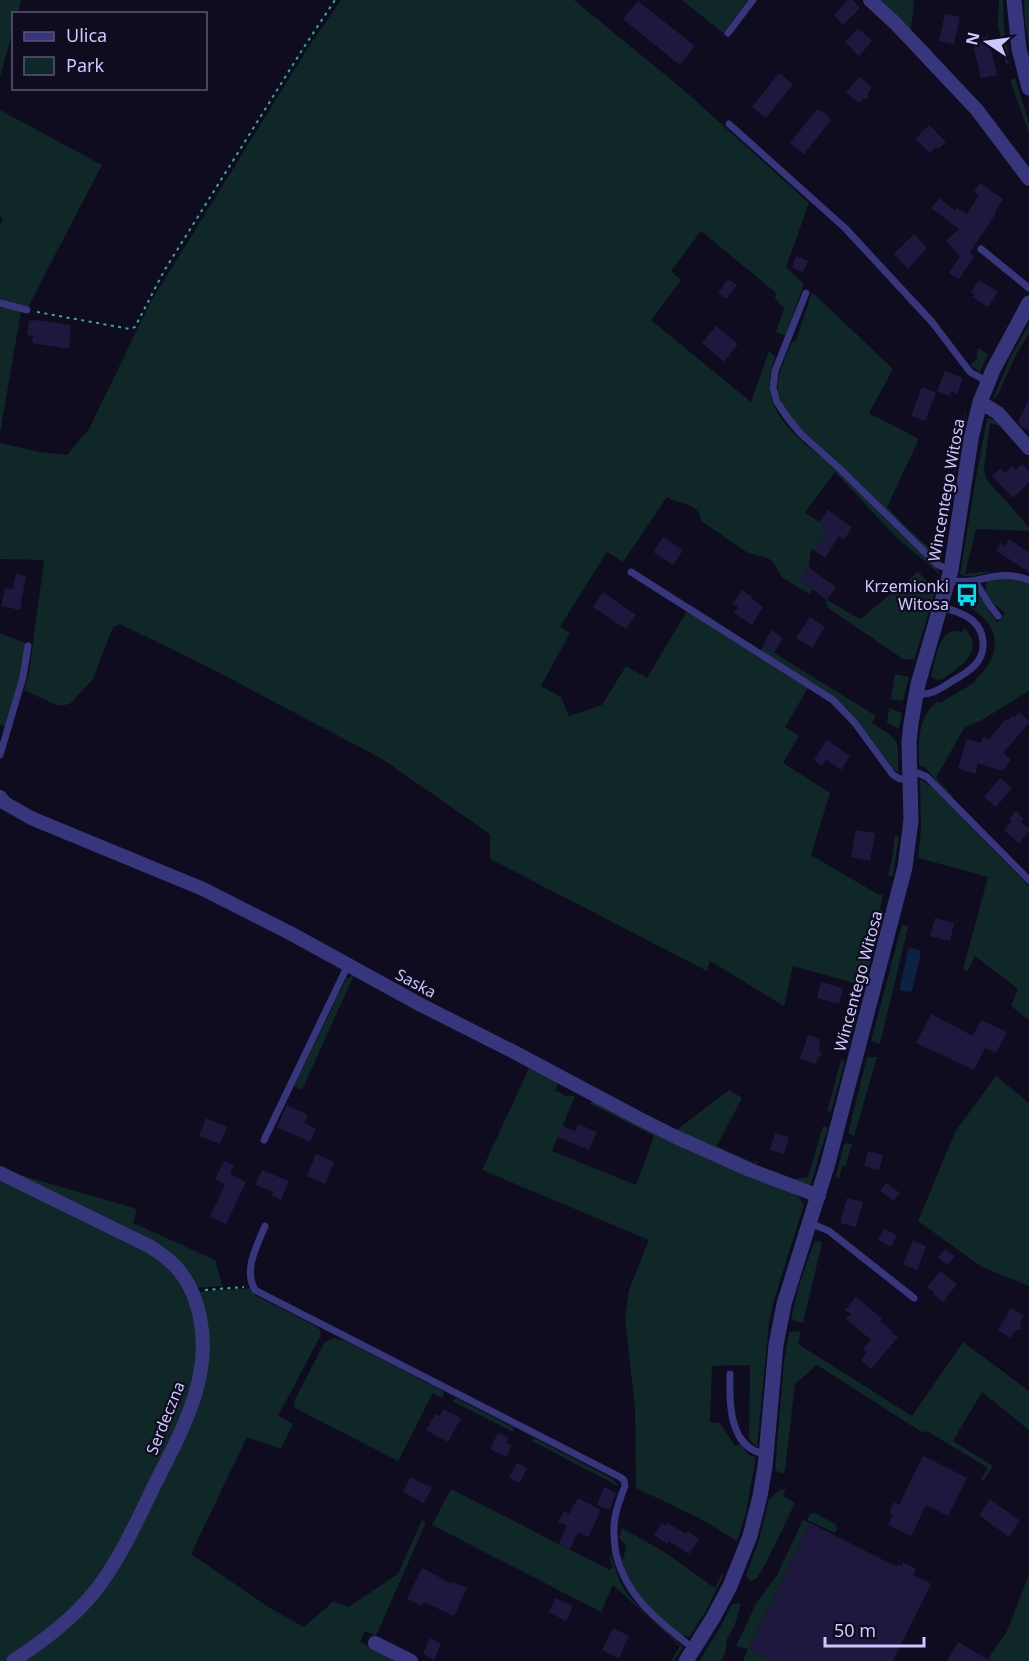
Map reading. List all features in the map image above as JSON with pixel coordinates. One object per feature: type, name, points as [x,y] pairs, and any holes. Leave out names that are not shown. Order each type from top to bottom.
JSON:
[{"type":"street","points":[[870,0],[895,23],[977,110],[1029,179]]},
{"type":"street","points":[[1014,0],[1018,49],[1029,88]]},
{"type":"street","name":"Wincentego Witosa","points":[[690,1655],[730,1586],[750,1536],[766,1454],[779,1324],[819,1196],[902,885],[910,836],[909,742],[915,694],[950,575],[971,439],[980,402],[988,382],[1011,333],[1029,303]]},
{"type":"street","points":[[980,402],[998,413],[1029,448]]},
{"type":"street","name":"Saska","points":[[0,797],[4,803],[31,818],[203,889],[678,1138],[750,1170],[819,1196]]},
{"type":"street","name":"Serdeczna","points":[[0,1173],[149,1246],[166,1257],[182,1274],[192,1291],[201,1323],[203,1346],[195,1395],[183,1427],[125,1543],[96,1589],[67,1621],[13,1661]]},
{"type":"street","points":[[375,1643],[411,1661]]},
{"type":"lane","points":[[728,33],[753,0]]},
{"type":"lane","points":[[729,124],[844,228],[932,322],[970,372],[988,382]]},
{"type":"lane","points":[[981,249],[1029,288]]},
{"type":"lane","points":[[806,293],[775,371],[773,388],[777,402],[787,417],[801,434],[957,582],[1009,575],[1029,580]]},
{"type":"lane","points":[[0,303],[27,310]]},
{"type":"lane","points":[[631,573],[833,700],[855,723],[893,775],[900,779],[918,773],[927,777],[1029,880]]},
{"type":"lane","points":[[975,581],[998,616]]},
{"type":"lane","points":[[915,694],[933,693],[973,668],[982,654],[983,638],[976,625],[963,614],[941,607]]},
{"type":"lane","points":[[0,755],[23,677],[28,646]]},
{"type":"lane","points":[[264,1140],[348,965]]},
{"type":"lane","points":[[810,1223],[829,1231],[914,1298]]},
{"type":"lane","points":[[265,1226],[250,1266],[249,1274],[255,1290],[624,1480],[625,1486],[615,1518],[614,1531],[614,1543],[623,1577],[644,1607],[690,1655]]},
{"type":"lane","points":[[730,1374],[730,1407],[737,1431],[752,1450],[766,1454]]},
{"type":"path","points":[[27,310],[130,329],[135,327],[164,271],[304,47],[336,0]]},
{"type":"path","points":[[192,1291],[253,1286]]},
{"type":"green space","points":[[0,0],[21,0],[18,12],[12,12],[12,34],[0,77]]},
{"type":"green space","points":[[341,0],[574,0],[686,92],[809,203],[786,267],[804,284],[786,334],[776,332],[784,309],[775,298],[776,293],[701,231],[671,271],[681,280],[651,320],[751,402],[769,351],[775,357],[769,387],[775,409],[782,419],[799,438],[837,470],[928,558],[940,575],[898,539],[835,472],[805,512],[826,527],[823,531],[827,534],[815,551],[811,549],[809,567],[799,580],[813,590],[809,594],[782,577],[768,558],[748,553],[701,521],[697,510],[693,507],[667,497],[623,562],[607,552],[560,627],[570,633],[541,686],[561,697],[569,716],[602,705],[626,666],[647,678],[687,611],[808,688],[785,727],[799,736],[783,763],[830,793],[811,855],[879,895],[883,894],[880,909],[883,912],[862,994],[858,996],[861,985],[793,966],[784,1006],[710,961],[707,971],[490,859],[490,834],[382,759],[212,669],[120,624],[113,627],[93,679],[70,704],[58,706],[24,690],[29,673],[44,560],[0,559],[0,443],[40,452],[67,455],[89,429],[150,303],[309,46]]},
{"type":"green space","points":[[682,0],[748,0],[723,33]]},
{"type":"green space","points":[[874,0],[914,0],[911,31],[932,51],[930,53]]},
{"type":"green space","points":[[999,0],[1003,0],[1004,28],[1010,63],[1006,64],[998,25]]},
{"type":"green space","points":[[1024,0],[1029,0],[1029,48],[1025,22]]},
{"type":"green space","points":[[1015,78],[1029,123],[1029,133],[1010,80]]},
{"type":"green space","points":[[0,110],[102,165],[28,307],[0,300],[0,225],[3,218],[0,216]]},
{"type":"green space","points":[[812,292],[893,369],[869,413],[919,439],[887,507],[934,552],[941,551],[957,448],[966,413],[941,562],[795,424],[782,403],[778,391],[780,373],[791,343],[796,340]]},
{"type":"green space","points":[[0,306],[21,311],[0,433]]},
{"type":"green space","points":[[1029,324],[1029,334],[1017,353],[997,396],[993,399],[1010,358]]},
{"type":"green space","points":[[978,348],[988,354],[980,372],[970,365],[977,359]]},
{"type":"green space","points":[[987,419],[997,421],[1005,427],[990,423],[984,469],[986,479],[1029,527],[1029,531],[976,529],[965,574],[990,571],[967,576],[960,574]]},
{"type":"green space","points":[[918,572],[936,590],[914,660],[903,659],[828,608],[826,603],[827,600],[860,619]]},
{"type":"green space","points":[[1017,579],[1029,583],[1029,691],[980,721],[964,728],[936,778],[953,796],[951,798],[925,767],[919,765],[921,730],[931,707],[975,682],[990,661],[995,647],[993,632],[987,621],[967,604],[976,599],[967,586],[961,588],[968,585],[975,589],[997,623],[1005,613],[993,603],[986,590],[988,580]]},
{"type":"green space","points":[[691,605],[760,650],[763,646],[876,716],[872,723],[889,734],[898,747],[898,773],[858,721],[835,699],[689,607]]},
{"type":"green space","points":[[964,628],[973,643],[968,657],[943,679],[934,678],[931,676],[939,645],[948,634],[954,631],[962,632]]},
{"type":"green space","points":[[0,633],[25,643],[21,673],[5,727],[0,724]]},
{"type":"green space","points":[[895,674],[909,677],[903,701],[891,699]]},
{"type":"green space","points":[[889,708],[902,713],[899,729],[887,723]]},
{"type":"green space","points":[[920,779],[933,788],[1029,886],[1029,1020],[1011,1006],[1018,989],[975,956],[967,972],[963,969],[988,877],[918,858],[921,829]]},
{"type":"green space","points":[[895,835],[899,836],[893,876],[888,875]]},
{"type":"green space","points":[[902,924],[908,927],[880,1044],[871,1041]]},
{"type":"green space","points":[[354,975],[302,1090],[294,1086],[346,979]]},
{"type":"green space","points":[[856,1007],[859,1008],[848,1050],[845,1048]]},
{"type":"green space","points":[[867,1057],[877,1057],[854,1136],[848,1133]]},
{"type":"green space","points":[[841,1060],[845,1061],[831,1112],[827,1111]]},
{"type":"green space","points":[[530,1066],[559,1081],[555,1090],[566,1096],[575,1096],[552,1151],[636,1185],[654,1136],[589,1103],[594,1101],[790,1189],[804,1205],[769,1323],[757,1447],[749,1439],[750,1365],[712,1366],[710,1422],[720,1423],[735,1446],[740,1444],[749,1455],[756,1457],[746,1513],[737,1541],[701,1519],[636,1488],[635,1409],[625,1317],[629,1290],[649,1240],[482,1170]]},
{"type":"green space","points":[[996,1076],[1029,1103],[1029,1286],[982,1267],[918,1221],[955,1132]]},
{"type":"green space","points":[[729,1090],[742,1098],[717,1146],[754,1163],[760,1161],[755,1165],[674,1132]]},
{"type":"green space","points":[[823,1126],[828,1128],[810,1186],[774,1172],[769,1169],[793,1179],[808,1177]]},
{"type":"green space","points":[[844,1144],[852,1144],[845,1167],[842,1165],[839,1180],[836,1176]]},
{"type":"green space","points":[[0,1169],[137,1209],[133,1223],[215,1260],[222,1286],[194,1288],[184,1273]]},
{"type":"green space","points":[[0,1178],[148,1249],[179,1276],[195,1307],[198,1367],[179,1426],[138,1509],[93,1588],[28,1645],[4,1661],[0,1661]]},
{"type":"green space","points":[[814,1242],[822,1243],[803,1323],[791,1320],[799,1286]]},
{"type":"green space","points":[[249,1288],[256,1296],[316,1326],[321,1335],[278,1416],[293,1424],[281,1449],[247,1437],[191,1554],[270,1608],[304,1627],[334,1601],[348,1607],[398,1574],[422,1520],[426,1522],[376,1636],[365,1631],[360,1642],[396,1661],[23,1661],[99,1594],[199,1395],[195,1292]]},
{"type":"green space","points":[[801,1331],[798,1344],[912,1416],[963,1342],[1029,1391],[1029,1430],[982,1392],[953,1441],[993,1466],[983,1481],[981,1479],[988,1468],[927,1431],[923,1433],[817,1365],[795,1384],[785,1470],[782,1474],[775,1470],[784,1361],[789,1332]]},
{"type":"green space","points":[[334,1338],[346,1341],[443,1391],[442,1398],[433,1393],[398,1461],[295,1408],[294,1402],[324,1343]]},
{"type":"green space","points":[[456,1398],[514,1428],[513,1432],[452,1401]]},
{"type":"green space","points":[[534,1438],[611,1478],[620,1487],[532,1441]]},
{"type":"green space","points":[[451,1489],[610,1570],[613,1567],[609,1555],[611,1556],[619,1579],[628,1595],[683,1647],[674,1661],[671,1661],[680,1646],[613,1585],[601,1612],[432,1525]]},
{"type":"green space","points":[[786,1489],[783,1496],[795,1503],[766,1563],[757,1578],[751,1581],[746,1576],[759,1539],[769,1499],[780,1490]]},
{"type":"green space","points":[[814,1513],[836,1524],[835,1533],[807,1520],[810,1514]]},
{"type":"green space","points":[[803,1520],[810,1523],[749,1649],[773,1661],[743,1661],[748,1649],[736,1646],[757,1602],[777,1575]]},
{"type":"green space","points":[[622,1528],[663,1551],[715,1588],[723,1572],[706,1611],[689,1637],[668,1626],[647,1605],[630,1580],[622,1558],[626,1545],[619,1538]]},
{"type":"green space","points":[[1029,1574],[1029,1661],[992,1661],[988,1659],[1007,1631]]},
{"type":"green space","points":[[732,1604],[741,1604],[721,1661],[699,1661]]},
{"type":"water","points":[[910,948],[921,952],[910,992],[900,990],[900,988]]},
{"type":"building","points":[[848,0],[852,0],[860,8],[843,25],[834,15]]},
{"type":"building","points":[[638,1],[695,46],[680,65],[623,19]]},
{"type":"building","points":[[945,14],[960,17],[954,44],[939,41]]},
{"type":"building","points":[[858,28],[872,41],[859,56],[845,42]]},
{"type":"building","points":[[988,36],[997,75],[981,78],[972,40]]},
{"type":"building","points":[[779,73],[793,84],[766,118],[752,107]]},
{"type":"building","points":[[860,77],[872,88],[868,93],[868,99],[863,99],[859,103],[846,92]]},
{"type":"building","points":[[817,109],[831,120],[804,154],[790,143]]},
{"type":"building","points":[[929,125],[946,142],[930,153],[915,139]]},
{"type":"building","points":[[980,183],[1003,199],[970,252],[974,257],[959,279],[949,273],[960,256],[946,241],[959,229],[931,208],[939,198],[955,211],[957,208],[967,214],[979,195],[974,192]]},
{"type":"building","points":[[914,234],[927,248],[908,269],[894,254]]},
{"type":"building","points":[[796,256],[808,261],[803,272],[792,268]]},
{"type":"building","points":[[728,279],[737,285],[726,299],[718,293]]},
{"type":"building","points":[[979,280],[998,292],[988,307],[972,297],[975,294],[971,292]]},
{"type":"building","points":[[29,321],[71,325],[69,349],[32,343],[33,336],[27,335]]},
{"type":"building","points":[[716,326],[738,344],[724,362],[702,343]]},
{"type":"building","points":[[945,371],[963,378],[957,394],[951,391],[950,396],[937,391]]},
{"type":"building","points":[[922,387],[936,393],[925,421],[911,416]]},
{"type":"building","points":[[1029,399],[1029,430],[1018,422]]},
{"type":"building","points":[[1022,464],[1029,471],[1029,482],[1013,498],[992,476],[1000,469],[1005,473],[1012,466],[1016,470]]},
{"type":"building","points":[[828,510],[852,527],[844,540],[839,536],[825,558],[815,551],[827,534],[823,531],[826,527],[819,522]]},
{"type":"building","points":[[663,537],[683,550],[673,565],[653,552]]},
{"type":"building","points":[[1009,539],[1029,553],[1029,572],[996,551],[1001,543],[1005,546]]},
{"type":"building","points":[[808,567],[836,587],[827,600],[799,580]]},
{"type":"building","points":[[16,574],[26,576],[20,610],[1,606],[5,588],[13,589]]},
{"type":"building","points":[[742,590],[763,607],[752,625],[734,613],[738,607],[733,604]]},
{"type":"building","points":[[603,592],[636,615],[626,629],[593,607]]},
{"type":"building","points":[[810,617],[825,627],[812,648],[796,638]]},
{"type":"building","points":[[771,630],[783,638],[774,653],[763,646]]},
{"type":"building","points":[[1019,712],[1029,723],[1003,753],[1011,760],[1002,771],[978,763],[975,774],[958,768],[967,739],[981,743],[983,737],[989,739],[1006,719],[1008,720],[1013,715],[1015,717]]},
{"type":"building","points":[[827,740],[850,756],[841,770],[826,760],[822,766],[814,760]]},
{"type":"building","points":[[1000,778],[1012,788],[996,807],[984,797]]},
{"type":"building","points":[[1016,811],[1024,819],[1021,822],[1029,829],[1019,843],[1004,830],[1012,821],[1009,819]]},
{"type":"building","points":[[856,830],[875,833],[870,861],[851,857]]},
{"type":"building","points":[[935,918],[954,923],[950,941],[930,936]]},
{"type":"building","points":[[821,982],[843,988],[839,1004],[817,998]]},
{"type":"building","points":[[931,1014],[973,1036],[981,1020],[1007,1032],[996,1053],[985,1048],[974,1070],[916,1043]]},
{"type":"building","points":[[808,1035],[820,1039],[819,1050],[822,1055],[817,1058],[816,1064],[800,1059]]},
{"type":"building","points":[[287,1105],[308,1115],[304,1123],[316,1129],[310,1142],[277,1127]]},
{"type":"building","points":[[206,1118],[227,1127],[220,1144],[199,1136]]},
{"type":"building","points":[[578,1124],[597,1132],[589,1150],[558,1137],[562,1126],[575,1131]]},
{"type":"building","points":[[775,1133],[789,1137],[784,1154],[770,1150]]},
{"type":"building","points":[[868,1151],[883,1155],[879,1170],[864,1166]]},
{"type":"building","points":[[316,1154],[334,1162],[325,1184],[307,1176]]},
{"type":"building","points":[[224,1161],[234,1166],[230,1174],[246,1182],[226,1224],[210,1217],[225,1184],[215,1179]]},
{"type":"building","points":[[262,1170],[289,1181],[281,1200],[272,1196],[273,1192],[255,1185]]},
{"type":"building","points":[[886,1183],[900,1193],[894,1201],[880,1191]]},
{"type":"building","points":[[847,1198],[863,1202],[856,1227],[840,1223]]},
{"type":"building","points":[[884,1228],[897,1236],[891,1247],[878,1240]]},
{"type":"building","points":[[913,1241],[926,1246],[917,1270],[903,1264]]},
{"type":"building","points":[[945,1249],[955,1256],[948,1265],[938,1258]]},
{"type":"building","points":[[940,1271],[957,1284],[943,1302],[927,1287]]},
{"type":"building","points":[[856,1297],[882,1319],[880,1321],[898,1337],[871,1369],[861,1360],[867,1352],[863,1349],[871,1340],[846,1319],[851,1314],[845,1310]]},
{"type":"building","points":[[1011,1308],[1024,1316],[1020,1322],[1022,1329],[1015,1331],[1011,1338],[998,1330]]},
{"type":"building","points":[[443,1409],[461,1418],[448,1442],[426,1430],[436,1414],[440,1416]]},
{"type":"building","points":[[498,1433],[509,1438],[506,1443],[512,1445],[506,1457],[490,1449]]},
{"type":"building","points":[[923,1456],[967,1478],[948,1516],[926,1505],[911,1536],[888,1525],[893,1515],[889,1513],[894,1502],[899,1505]]},
{"type":"building","points":[[517,1463],[527,1468],[520,1483],[509,1478]]},
{"type":"building","points":[[410,1477],[432,1488],[424,1503],[403,1492]]},
{"type":"building","points":[[604,1487],[616,1493],[610,1510],[597,1505]]},
{"type":"building","points":[[578,1498],[601,1510],[588,1537],[578,1532],[570,1549],[559,1543],[567,1526],[558,1522],[564,1511],[569,1514]]},
{"type":"building","points":[[990,1499],[1020,1521],[1009,1537],[979,1515]]},
{"type":"building","points":[[662,1523],[666,1526],[668,1523],[686,1534],[688,1531],[699,1539],[689,1554],[669,1541],[667,1544],[654,1535]]},
{"type":"building","points":[[810,1523],[897,1567],[903,1562],[916,1569],[913,1575],[931,1584],[893,1661],[773,1661],[749,1649]]},
{"type":"building","points":[[422,1568],[452,1584],[453,1582],[467,1588],[454,1616],[424,1602],[422,1606],[407,1599]]},
{"type":"building","points":[[556,1598],[573,1606],[566,1621],[549,1612]]},
{"type":"building","points":[[613,1628],[629,1636],[619,1658],[602,1650]]},
{"type":"building","points":[[430,1638],[441,1644],[434,1660],[423,1654]]},
{"type":"building","points":[[958,1642],[991,1661],[947,1661]]},
{"type":"place","name":"Krzemionki Witosa","points":[[967,595]]}]
